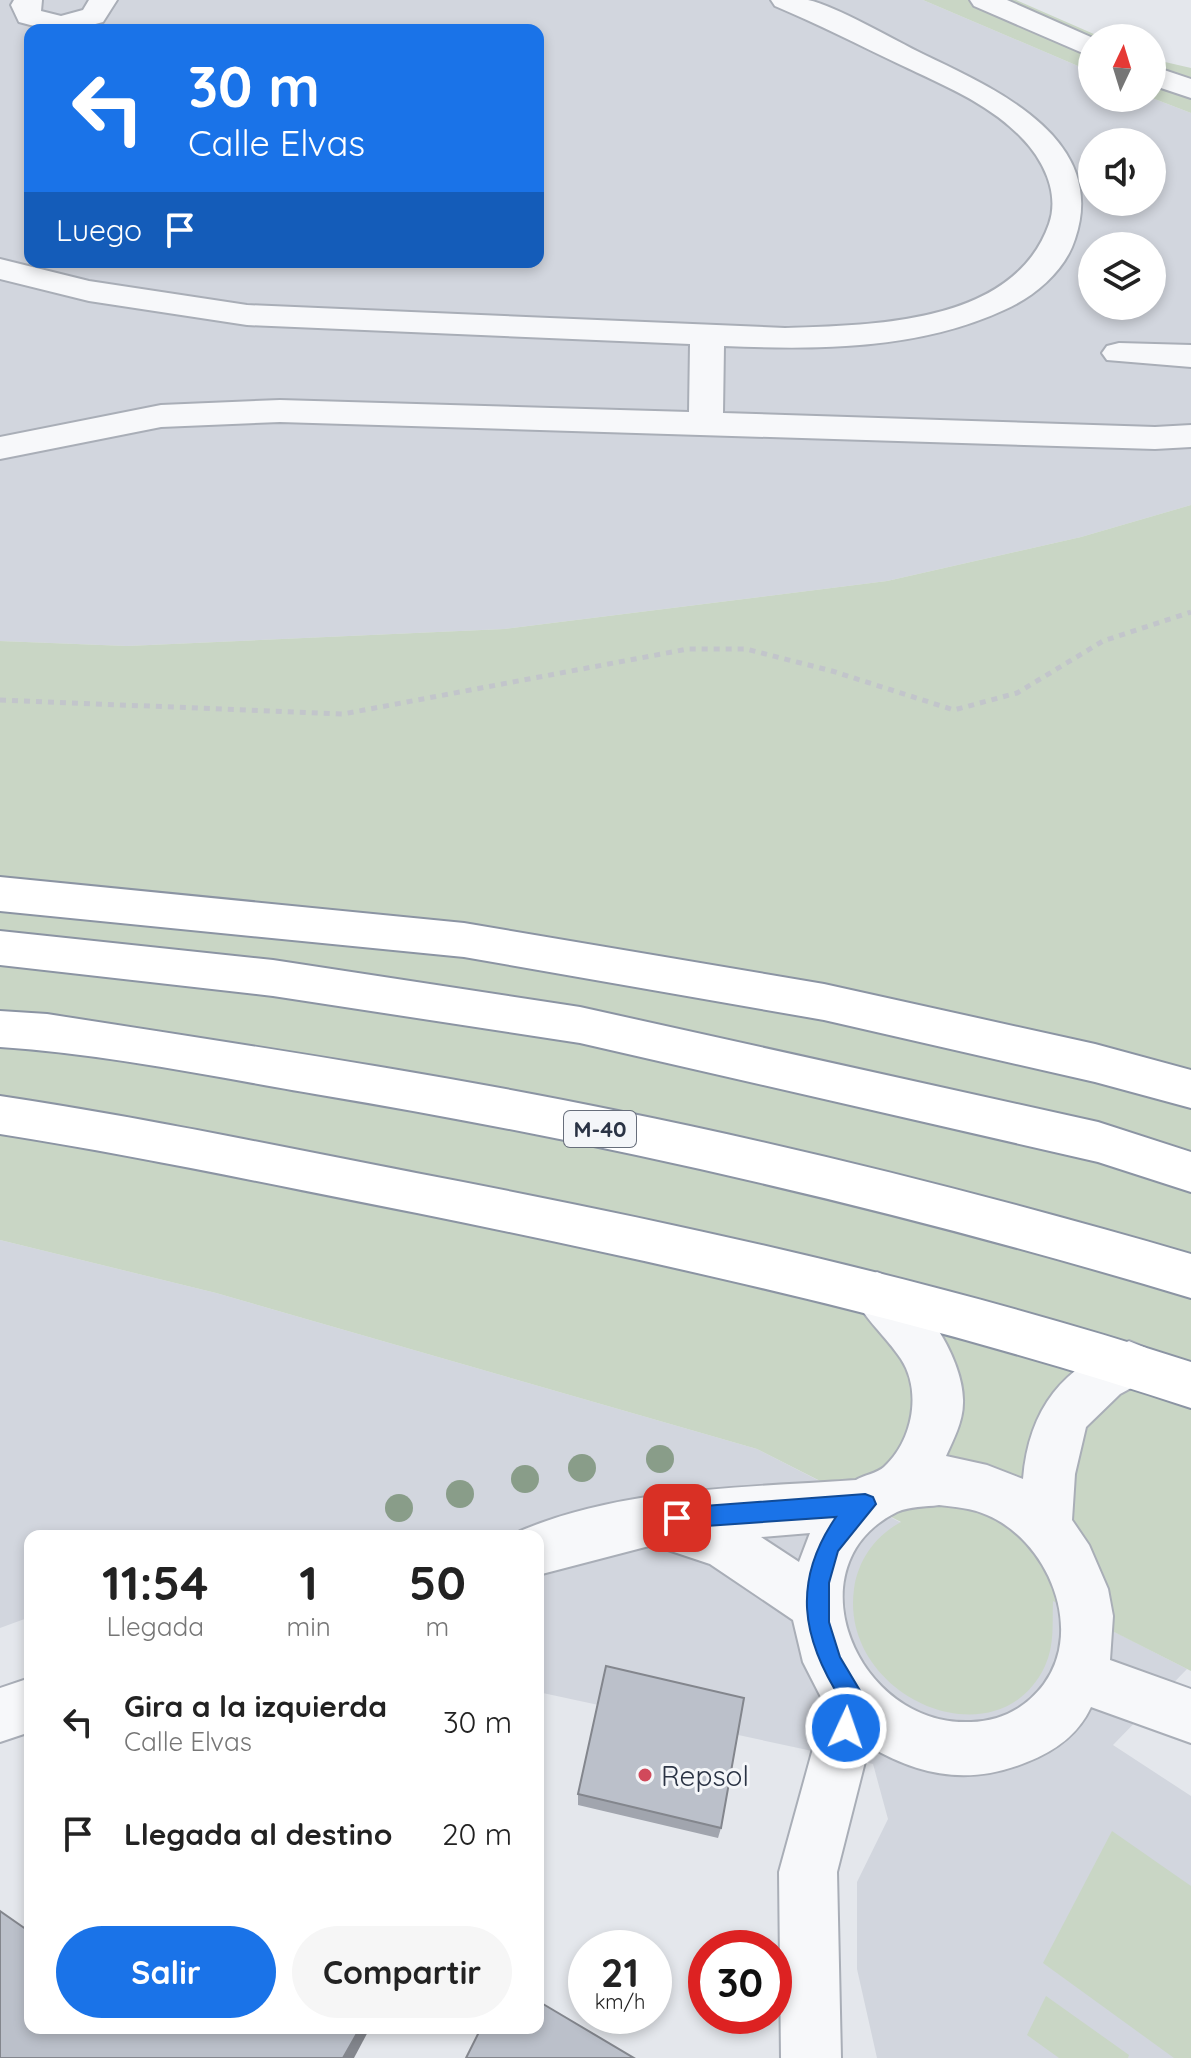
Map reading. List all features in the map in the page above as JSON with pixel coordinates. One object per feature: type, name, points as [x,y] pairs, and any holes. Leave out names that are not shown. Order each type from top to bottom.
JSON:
[{"type":"highway","points":[[0,894],[464,940],[824,1002],[1095,1063],[1191,1089]]},
{"type":"highway","points":[[0,948],[273,978],[580,1025],[1098,1142],[1191,1172]]},
{"type":"highway","name":"M-40","points":[[0,1029],[47,1032],[450,1100],[699,1148],[1069,1239],[1191,1276]]},
{"type":"highway","points":[[0,1115],[89,1128],[619,1233],[877,1294],[1129,1364],[1191,1385]]},
{"type":"street","points":[[28,0],[25,5],[29,16],[57,24]]},
{"type":"street","points":[[65,24],[93,16],[103,0]]},
{"type":"street","points":[[0,269],[89,291],[247,315],[707,336],[828,338],[901,330],[938,322],[1000,299],[1024,284],[1043,266],[1066,227],[1069,208],[1059,167],[1046,147],[1015,115],[973,90],[785,0]]},
{"type":"street","points":[[984,0],[1078,42]]},
{"type":"street","points":[[1166,80],[1191,89]]},
{"type":"street","points":[[706,424],[707,336]]},
{"type":"street","points":[[1119,353],[1191,356]]},
{"type":"street","points":[[0,448],[112,423],[219,412],[327,411],[1155,438],[1191,436]]},
{"type":"street","points":[[544,1547],[646,1520],[884,1495],[939,1480],[978,1485],[1014,1502],[1046,1527],[1070,1559],[1085,1598],[1089,1638],[1080,1676],[1058,1712],[1024,1738],[980,1750],[935,1747],[891,1730],[854,1699],[830,1663],[818,1622],[817,1605],[818,1583],[829,1546],[848,1518],[884,1495],[929,1447],[938,1421],[937,1374],[917,1338],[877,1294]]},
{"type":"street","points":[[1046,1527],[1049,1461],[1064,1415],[1097,1379],[1129,1364]]},
{"type":"street","points":[[646,1520],[723,1542],[817,1605]]},
{"type":"street","points":[[1080,1676],[1191,1716]]},
{"type":"street","points":[[811,2058],[808,1872],[854,1699]]},
{"type":"street","points":[[0,1715],[24,1707]]},
{"type":"path","points":[[0,700],[343,714],[688,649],[746,649],[832,671],[954,710],[1017,693],[1103,641],[1191,612]]},
{"type":"shaded area","points":[[0,0],[923,0],[1078,66],[1078,112],[1166,112],[1166,103],[1191,113],[1191,505],[1081,537],[887,581],[504,629],[127,646],[0,641]]},
{"type":"shaded area","points":[[0,1240],[216,1293],[757,1449],[1187,1669],[1113,1745],[1191,1796],[1191,2058],[877,2058],[857,1969],[857,1882],[888,1819],[873,1764],[544,1693],[544,1530],[24,1530],[24,1619],[0,1628]]},
{"type":"green space","points":[[923,0],[1016,0],[1078,27],[1078,66]]},
{"type":"green space","points":[[1166,62],[1191,68],[1191,113],[1166,103]]},
{"type":"green space","points":[[1191,505],[1191,1671],[1053,1601],[1048,1658],[1023,1696],[993,1711],[960,1714],[926,1706],[895,1687],[871,1661],[856,1627],[854,1589],[859,1568],[883,1534],[901,1522],[757,1449],[216,1293],[0,1240],[0,641],[127,646],[504,629],[887,581],[1081,537]]},
{"type":"green space","points":[[1112,1831],[1191,1886],[1191,2058],[1174,2058],[1043,1963]]},
{"type":"green space","points":[[1046,1996],[1129,2055],[1128,2058],[1059,2058],[1027,2035]]},
{"type":"building","points":[[606,1666],[744,1698],[721,1828],[578,1794]]},
{"type":"building","points":[[0,1911],[24,1928],[24,2034],[357,2034],[343,2058],[0,2058]]},
{"type":"building","points":[[544,2005],[568,2019],[568,2034],[594,2034],[634,2058],[466,2058],[478,2034],[544,2034]]},
{"type":"place","name":"Repsol","points":[[645,1775]]},
{"type":"route","points":[[677,1518],[865,1504],[848,1518],[829,1546],[818,1583],[818,1622],[830,1663],[854,1699],[846,1728]]}]
